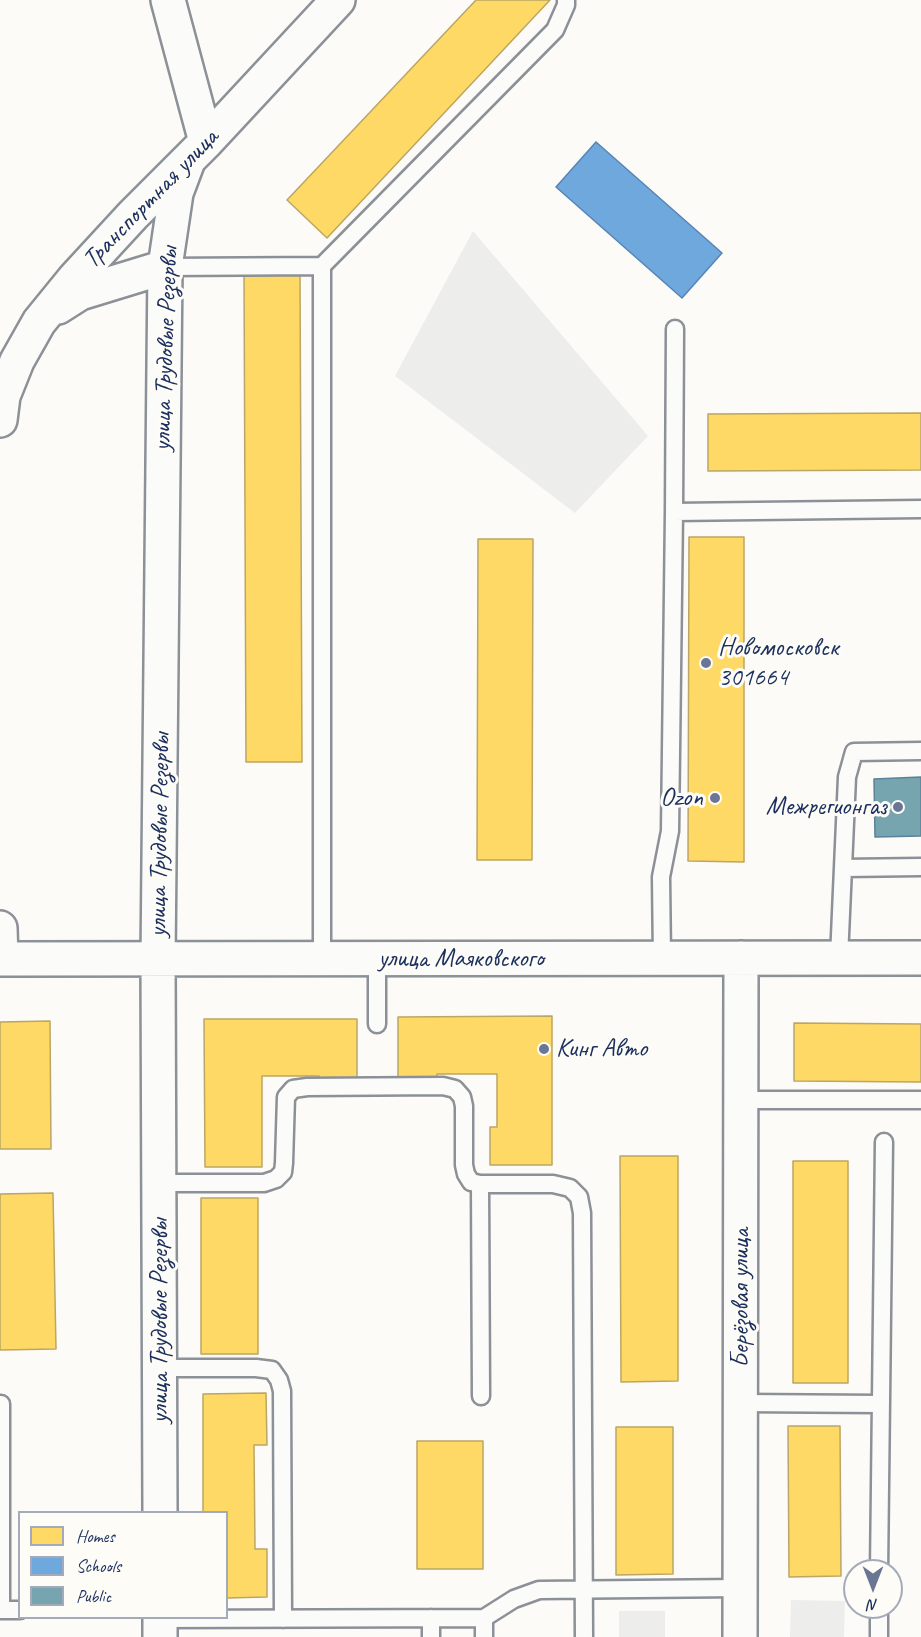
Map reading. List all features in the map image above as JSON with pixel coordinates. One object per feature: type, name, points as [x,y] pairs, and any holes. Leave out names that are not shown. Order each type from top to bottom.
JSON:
[{"type":"street","points":[[168,0],[197,152]]},
{"type":"street","name":"Транспортная улица","points":[[0,420],[3,396],[17,361],[39,322],[88,263],[197,152],[338,0]]},
{"type":"street","name":"улица Трудовые Резервы","points":[[160,1511],[158,959],[165,267],[175,201],[197,152]]},
{"type":"street","points":[[39,322],[80,293],[165,267]]},
{"type":"street","name":"улица Маяковского","points":[[0,949],[158,959],[921,958]]},
{"type":"street","name":"Берёзовая улица","points":[[740,1637],[741,958]]},
{"type":"lane","points":[[322,959],[322,266],[555,30],[566,0]]},
{"type":"lane","points":[[165,267],[322,266]]},
{"type":"lane","points":[[662,959],[661,878],[669,831],[675,329]]},
{"type":"lane","points":[[674,512],[921,509]]},
{"type":"lane","points":[[839,958],[842,848],[847,777],[854,752],[921,751]]},
{"type":"lane","points":[[843,868],[921,867]]},
{"type":"lane","points":[[377,959],[377,1024]]},
{"type":"lane","points":[[159,1183],[264,1183],[276,1179],[283,1172],[286,1097],[293,1089],[443,1086],[455,1089],[462,1096],[466,1174],[471,1182],[553,1184],[570,1188],[579,1197],[582,1213],[584,1637]]},
{"type":"lane","points":[[741,1100],[921,1100]]},
{"type":"lane","points":[[879,1559],[884,1142]]},
{"type":"lane","points":[[480,1184],[481,1396]]},
{"type":"lane","points":[[160,1368],[256,1368],[272,1370],[279,1380],[282,1391],[283,1619]]},
{"type":"lane","points":[[741,1403],[880,1404]]},
{"type":"lane","points":[[2,1404],[1,1610],[18,1610]]},
{"type":"lane","points":[[157,1623],[283,1619],[484,1618],[526,1594],[554,1588],[740,1588]]},
{"type":"lane","points":[[431,1618],[431,1637]]},
{"type":"lane","points":[[484,1618],[484,1637]]},
{"type":"lane","points":[[879,1619],[879,1637]]},
{"type":"shaded area","points":[[473,231],[648,436],[575,513],[395,376]]},
{"type":"shaded area","points":[[791,1600],[843,1601],[844,1637],[790,1637]]},
{"type":"shaded area","points":[[619,1611],[665,1611],[665,1637],[619,1637]]},
{"type":"building: Homes","points":[[476,0],[550,0],[327,238],[287,200]]},
{"type":"building: Homes","points":[[244,271],[300,271],[302,762],[246,762]]},
{"type":"building: Homes","points":[[921,413],[921,470],[708,471],[708,414]]},
{"type":"building: Homes","points":[[689,537],[744,537],[744,862],[688,861]]},
{"type":"building: Homes","points":[[478,539],[533,539],[532,860],[477,860]]},
{"type":"building: Homes","points":[[552,1016],[552,1165],[490,1165],[490,1127],[497,1127],[497,1074],[437,1074],[437,1082],[398,1082],[398,1017]]},
{"type":"building: Homes","points":[[204,1019],[357,1019],[357,1084],[319,1084],[319,1076],[262,1076],[262,1167],[205,1167]]},
{"type":"building: Homes","points":[[50,1021],[51,1149],[0,1149],[0,1022]]},
{"type":"building: Homes","points":[[794,1023],[921,1024],[921,1082],[794,1081]]},
{"type":"building: Homes","points":[[620,1156],[678,1156],[678,1381],[621,1382]]},
{"type":"building: Homes","points":[[793,1161],[848,1161],[848,1383],[793,1383]]},
{"type":"building: Homes","points":[[53,1193],[56,1349],[0,1350],[0,1194]]},
{"type":"building: Homes","points":[[201,1198],[258,1198],[258,1354],[201,1354]]},
{"type":"building: Homes","points":[[266,1393],[267,1445],[254,1445],[255,1549],[267,1549],[267,1597],[228,1598],[228,1511],[203,1511],[203,1394]]},
{"type":"building: Homes","points":[[788,1426],[840,1426],[841,1576],[789,1577]]},
{"type":"building: Homes","points":[[616,1427],[673,1427],[673,1574],[616,1575]]},
{"type":"building: Homes","points":[[417,1441],[483,1441],[483,1569],[417,1569]]},
{"type":"building: Schools","points":[[596,142],[722,253],[682,298],[556,187]]},
{"type":"building: Public","name":"Межрегионгаз","points":[[921,777],[921,836],[875,837],[874,779]]},
{"type":"place","name":"Новомосковск 301664","points":[[706,663]]},
{"type":"place","name":"Ozon","points":[[715,798]]},
{"type":"place","name":"Межрегионгаз","points":[[898,807]]},
{"type":"place","name":"Кинг Авто","points":[[544,1049]]}]
